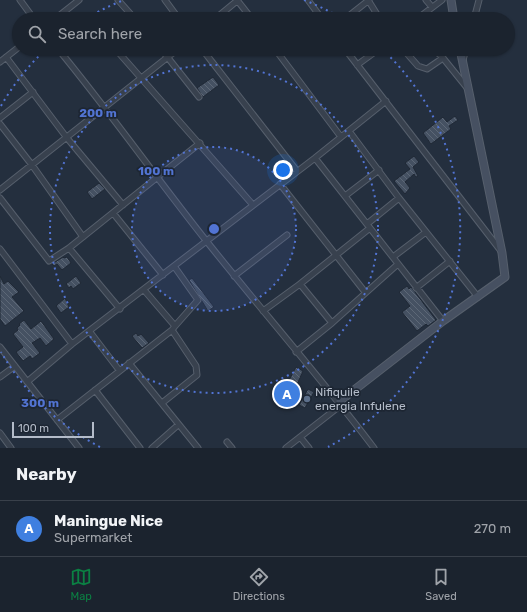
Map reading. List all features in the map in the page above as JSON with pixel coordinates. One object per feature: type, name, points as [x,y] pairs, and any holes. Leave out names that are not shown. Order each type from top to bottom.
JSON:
[{"type":"street","points":[[20,0],[29,12]]},
{"type":"street","points":[[64,12],[79,0]]},
{"type":"street","points":[[118,0],[128,12]]},
{"type":"street","points":[[122,5],[128,0]]},
{"type":"street","points":[[165,0],[174,12]]},
{"type":"street","points":[[223,12],[238,0],[247,12]]},
{"type":"street","points":[[308,0],[317,12]]},
{"type":"street","points":[[353,12],[368,0],[376,12]]},
{"type":"street","points":[[426,0],[432,7]]},
{"type":"street","points":[[426,12],[442,0]]},
{"type":"street","points":[[451,0],[453,12]]},
{"type":"street","points":[[476,12],[480,0]]},
{"type":"street","points":[[0,62],[12,52]]},
{"type":"street","points":[[64,56],[106,107],[207,242],[341,405],[374,448]]},
{"type":"street","points":[[122,56],[253,205]]},
{"type":"street","points":[[207,56],[297,171]]},
{"type":"street","points":[[280,56],[341,137]]},
{"type":"street","points":[[350,56],[502,253]]},
{"type":"street","points":[[357,65],[369,56]]},
{"type":"street","points":[[410,56],[422,68],[426,69],[443,58],[468,89]]},
{"type":"street","points":[[286,448],[341,405],[340,401],[443,321],[505,276],[502,253],[462,56]]},
{"type":"street","points":[[463,60],[464,56]]},
{"type":"street","points":[[6,57],[67,138],[123,205]]},
{"type":"street","points":[[0,190],[168,57],[199,97]]},
{"type":"street","points":[[0,118],[33,92]]},
{"type":"street","points":[[27,382],[72,344],[90,332],[207,242],[386,101]]},
{"type":"street","points":[[0,124],[32,165],[83,237]]},
{"type":"street","points":[[349,131],[398,198],[478,297]]},
{"type":"street","points":[[0,198],[46,259],[52,260],[200,144]]},
{"type":"street","points":[[315,158],[443,321]]},
{"type":"street","points":[[345,196],[379,170]]},
{"type":"street","points":[[280,184],[365,292]]},
{"type":"street","points":[[263,311],[300,284],[335,255],[398,198]]},
{"type":"street","points":[[113,213],[163,275]]},
{"type":"street","points":[[393,257],[426,232]]},
{"type":"street","points":[[234,276],[287,235]]},
{"type":"street","points":[[69,248],[120,309]]},
{"type":"street","points":[[0,250],[72,344]]},
{"type":"street","points":[[416,288],[450,261]]},
{"type":"street","points":[[296,352],[332,323],[398,264]]},
{"type":"street","points":[[57,420],[173,328],[198,300],[174,266]]},
{"type":"street","points":[[300,284],[332,323]]},
{"type":"street","points":[[144,290],[173,328],[198,371],[197,375],[162,402]]},
{"type":"street","points":[[90,332],[119,370]]},
{"type":"street","points":[[0,347],[79,448]]},
{"type":"street","points":[[129,363],[198,448]]},
{"type":"street","points":[[0,377],[15,366]]},
{"type":"street","points":[[95,390],[140,448]]},
{"type":"street","points":[[152,448],[178,425]]},
{"type":"street","points":[[0,433],[11,448]]},
{"type":"street","points":[[300,437],[308,448]]},
{"type":"street","points":[[227,442],[232,448]]},
{"type":"building","points":[[213,77],[219,85],[203,97],[197,88]]},
{"type":"building","points":[[455,116],[458,120],[449,126],[451,129],[431,144],[423,133],[443,117],[447,122]]},
{"type":"building","points":[[414,156],[419,162],[413,167],[418,176],[416,177],[414,174],[405,182],[410,188],[405,194],[394,181],[410,169],[405,163]]},
{"type":"building","points":[[99,183],[105,189],[92,199],[87,192]]},
{"type":"building","points":[[63,257],[67,257],[71,263],[62,270],[57,264],[54,266],[52,264]]},
{"type":"building","points":[[0,276],[4,284],[8,281],[19,292],[12,297],[24,311],[5,326],[0,319]]},
{"type":"building","points":[[76,276],[81,283],[73,289],[71,286],[69,288],[66,284]]},
{"type":"building","points":[[192,278],[214,307],[208,311],[189,280]]},
{"type":"building","points":[[407,286],[409,289],[411,287],[436,320],[428,326],[426,324],[417,331],[402,312],[410,306],[399,292]]},
{"type":"building","points":[[65,298],[69,307],[61,313],[56,306]]},
{"type":"building","points":[[24,320],[31,329],[41,321],[54,339],[46,346],[40,338],[32,343],[40,353],[32,359],[30,356],[23,361],[16,352],[23,347],[13,334],[18,330],[17,328],[20,325],[19,324]]},
{"type":"building","points":[[136,333],[138,336],[141,334],[149,343],[142,348],[132,336]]},
{"type":"building","points":[[296,367],[303,371],[288,405],[279,399]]},
{"type":"building","name":"Nifiquile energia Infulene","points":[[308,389],[314,392],[305,408],[299,405]]},
{"type":"place","name":"Maningue Nice","points":[[287,394]]},
{"type":"place","name":"Nifiquile energia Infulene","points":[[307,399]]}]
